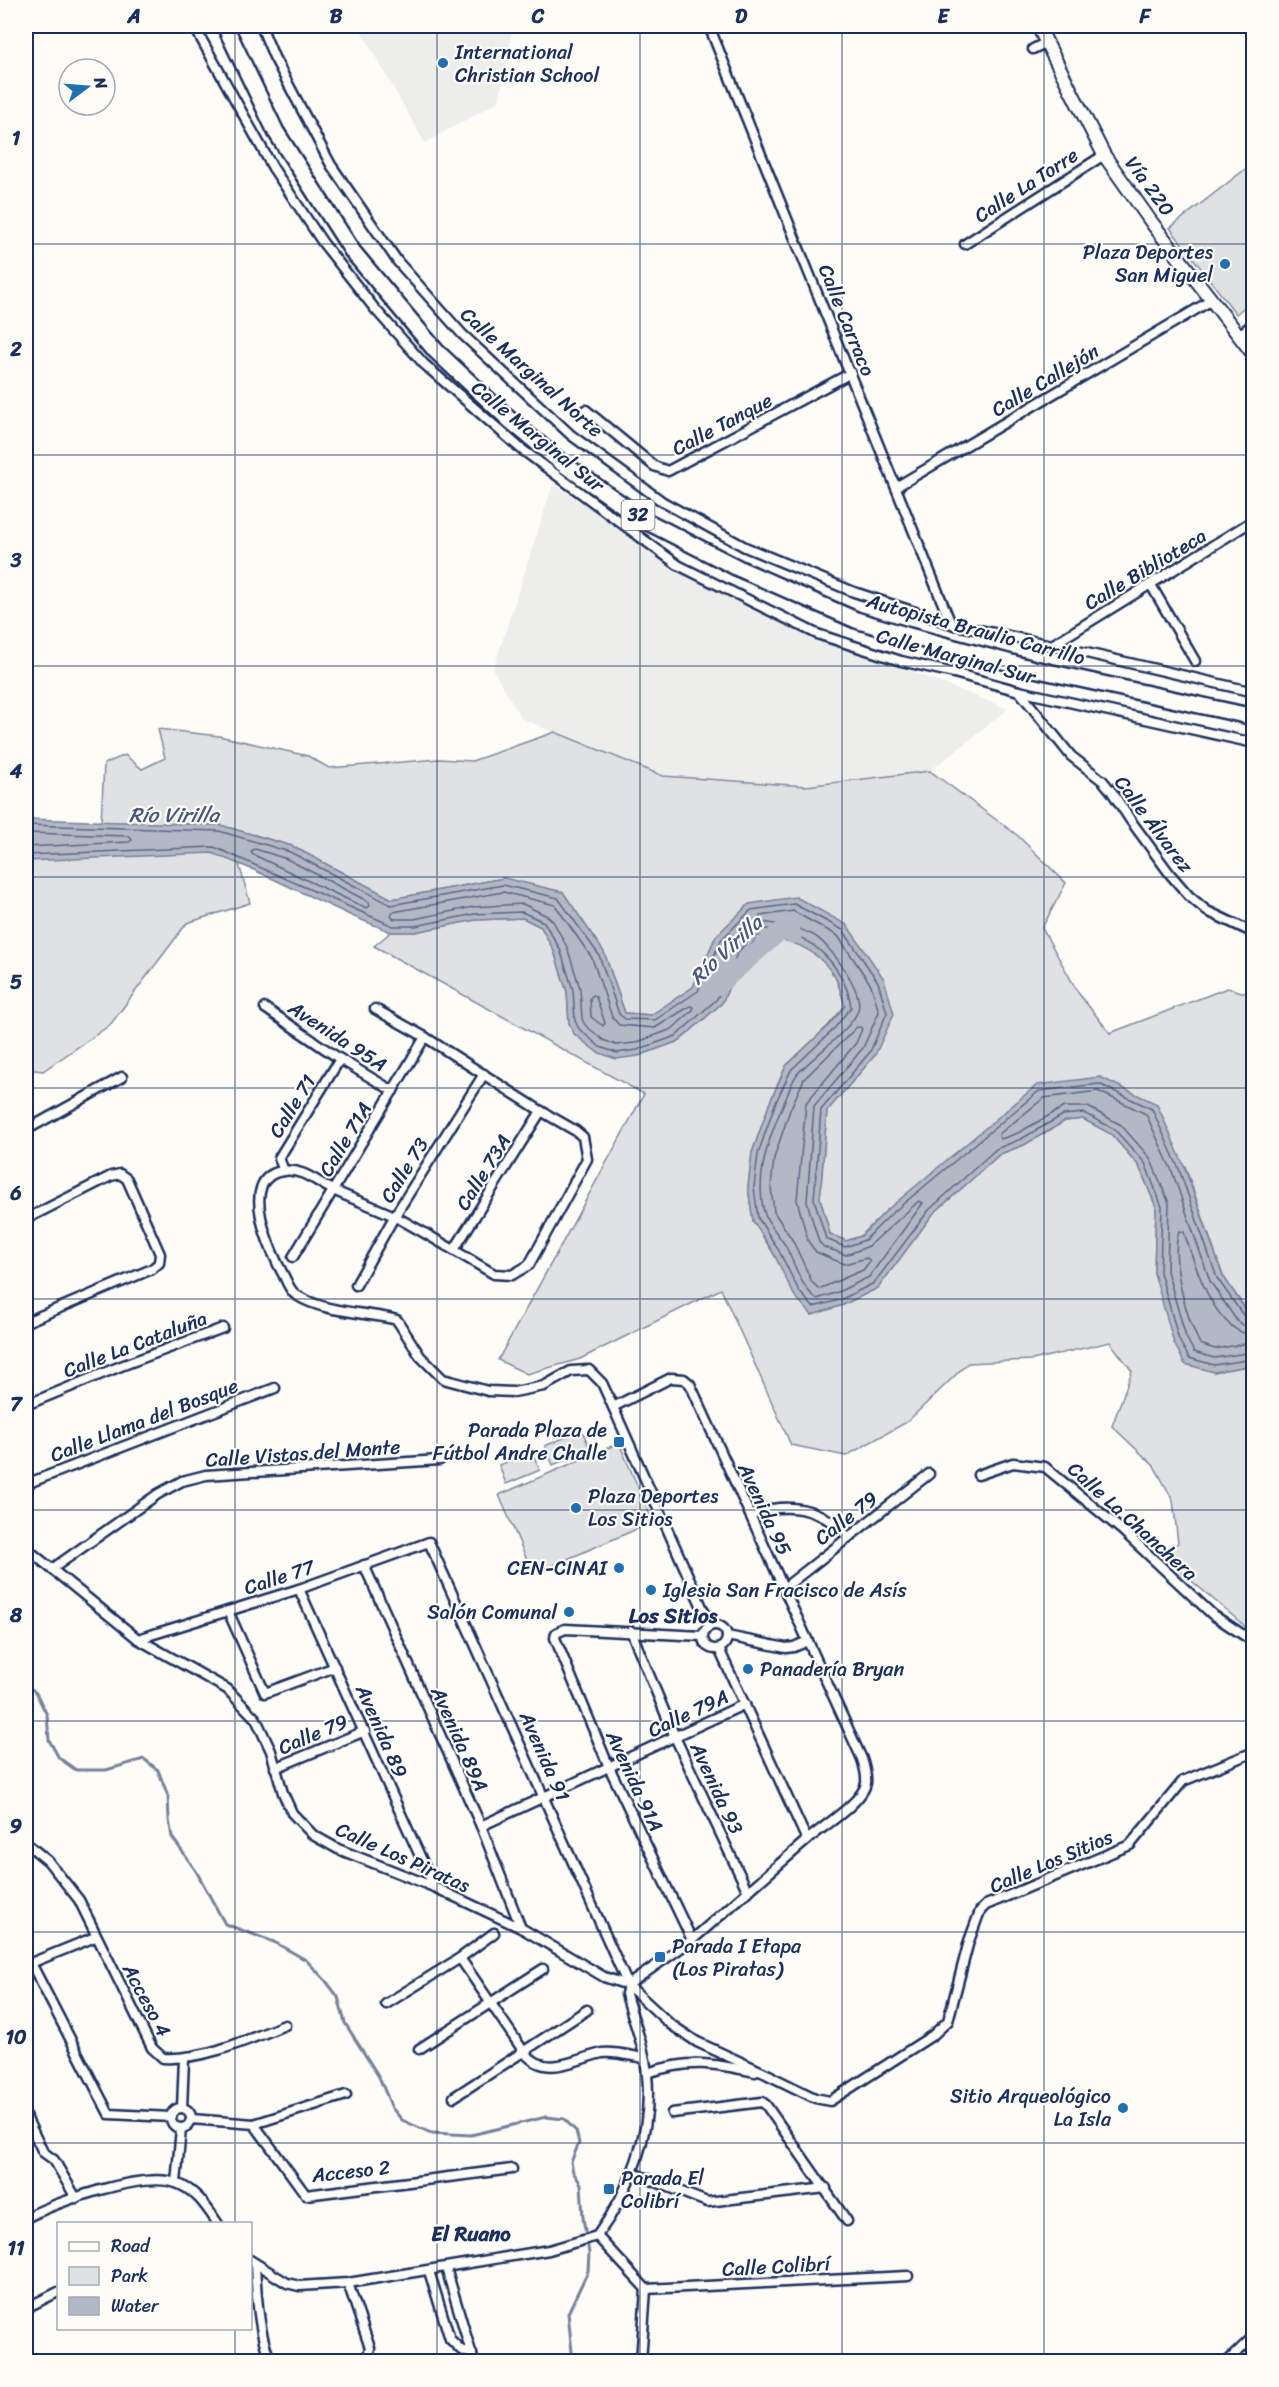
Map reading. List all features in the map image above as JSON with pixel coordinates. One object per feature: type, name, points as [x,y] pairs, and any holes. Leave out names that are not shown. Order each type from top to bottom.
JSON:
[{"type":"highway","name":"Autopista Braulio Carrillo","points":[[225,26],[276,132],[353,252],[436,351],[507,428],[646,521],[740,569],[856,620],[1034,669],[1254,717]]},
{"type":"main road","name":"Vía 220","points":[[1038,26],[1104,155],[1152,223],[1254,355]]},
{"type":"street","name":"Calle Marginal Sur","points":[[196,26],[273,168],[338,264],[424,364],[678,565],[817,634],[901,661],[1018,691],[1254,743]]},
{"type":"street","name":"Calle Marginal Norte","points":[[261,26],[274,57],[331,165],[398,262],[462,334],[571,435],[663,502],[745,548],[854,592],[955,625],[1254,692]]},
{"type":"street","name":"Calle Carraco","points":[[710,26],[949,619],[955,625]]},
{"type":"street","points":[[1033,49],[1047,42]]},
{"type":"street","name":"Calle La Torre","points":[[965,243],[1104,155]]},
{"type":"street","points":[[338,264],[353,252]]},
{"type":"street","name":"Calle Callejón","points":[[896,487],[1212,300]]},
{"type":"street","points":[[1239,336],[1254,324]]},
{"type":"street","name":"Calle Tanque","points":[[586,410],[654,466],[668,471],[851,373]]},
{"type":"street","name":"Calle Biblioteca","points":[[1052,645],[1254,520]]},
{"type":"street","points":[[1151,585],[1195,661]]},
{"type":"street","points":[[954,673],[962,651]]},
{"type":"street","name":"Calle Álvarez","points":[[1018,691],[1071,756],[1103,781],[1131,822],[1185,891],[1207,911],[1254,933]]},
{"type":"street","name":"Avenida 95A","points":[[265,1008],[340,1059],[393,1091]]},
{"type":"street","points":[[375,1009],[425,1037],[541,1112],[576,1131],[583,1137],[587,1159],[529,1265],[512,1275],[494,1274],[394,1216],[333,1190],[300,1171],[272,1174],[264,1182],[258,1203],[261,1222],[274,1259],[293,1293],[342,1312],[375,1314],[397,1320],[420,1356],[443,1378],[488,1391],[514,1392],[544,1386],[571,1371],[589,1370],[602,1383],[710,1625]]},
{"type":"street","name":"Calle 71A","points":[[292,1257],[425,1037]]},
{"type":"street","name":"Calle 71","points":[[284,1171],[279,1158],[340,1059]]},
{"type":"street","name":"Calle 73","points":[[356,1284],[394,1216],[484,1074]]},
{"type":"street","points":[[26,1130],[122,1077]]},
{"type":"street","name":"Calle 73A","points":[[454,1250],[541,1112]]},
{"type":"street","points":[[26,1219],[111,1176],[120,1174],[127,1179],[160,1254],[159,1263],[152,1269],[26,1322]]},
{"type":"street","name":"Calle La Cataluña","points":[[26,1405],[223,1328]]},
{"type":"street","name":"Avenida 95","points":[[613,1407],[671,1378],[684,1379],[693,1392],[862,1759],[866,1782],[856,1800],[692,1940],[628,1985]]},
{"type":"street","name":"Calle Llama del Bosque","points":[[26,1484],[275,1388]]},
{"type":"street","name":"Calle Vistas del Monte","points":[[52,1569],[158,1494],[182,1481],[206,1475],[440,1460]]},
{"type":"street","name":"Calle La Chanchera","points":[[978,1475],[1013,1463],[1046,1467],[1123,1531],[1213,1615],[1254,1642]]},
{"type":"street","name":"Calle 79","points":[[784,1588],[929,1474]]},
{"type":"street","points":[[750,1515],[778,1507],[801,1510],[829,1520],[848,1537]]},
{"type":"street","name":"Calle 77","points":[[138,1639],[299,1589],[429,1542]]},
{"type":"street","name":"Avenida 91","points":[[429,1542],[628,1985]]},
{"type":"street","name":"Calle Los Piratas","points":[[26,1548],[138,1639],[227,1689],[256,1719],[272,1751],[283,1793],[292,1813],[313,1835],[338,1849],[434,1887],[521,1928],[604,1977],[628,1985]]},
{"type":"street","name":"Avenida 89A","points":[[364,1565],[481,1826],[521,1928]]},
{"type":"street","name":"Avenida 89","points":[[299,1589],[434,1887]]},
{"type":"street","points":[[228,1611],[265,1693],[335,1667]]},
{"type":"street","points":[[710,1625],[723,1628],[727,1636],[725,1644],[719,1649],[714,1650],[705,1645],[702,1636],[710,1625]]},
{"type":"street","name":"Avenida 91A","points":[[631,1631],[565,1629],[556,1633],[555,1644],[609,1767],[692,1940]]},
{"type":"street","points":[[631,1631],[702,1636]]},
{"type":"street","name":"Avenida 93","points":[[631,1631],[675,1737],[748,1892]]},
{"type":"street","points":[[727,1636],[786,1648],[808,1641]]},
{"type":"street","points":[[719,1649],[807,1840]]},
{"type":"street","name":"Calle 79A","points":[[481,1826],[745,1704]]},
{"type":"street","name":"Calle 79","points":[[275,1768],[365,1731]]},
{"type":"street","name":"Calle Los Sitios","points":[[647,2073],[680,2064],[714,2064],[771,2076],[815,2098],[830,2101],[933,2035],[948,2021],[969,1941],[980,1911],[986,1905],[1124,1849],[1135,1842],[1183,1780],[1254,1752]]},
{"type":"street","name":"Acceso 4","points":[[26,1843],[48,1861],[79,1900],[95,1937],[152,2048],[163,2058],[184,2059]]},
{"type":"street","points":[[386,2004],[460,1958],[494,1933]]},
{"type":"street","points":[[95,1937],[28,1964],[109,2114],[171,2117]]},
{"type":"street","points":[[460,1958],[490,2005],[530,2059],[546,2066],[568,2064],[612,2052],[644,2058]]},
{"type":"street","points":[[419,2049],[543,1969]]},
{"type":"street","points":[[628,1985],[670,2024],[697,2042],[771,2076]]},
{"type":"street","points":[[253,2262],[276,2278],[299,2286],[348,2283],[549,2250],[597,2236],[619,2203],[633,2173],[641,2145],[649,2100],[644,2058],[626,1994],[628,1985]]},
{"type":"street","points":[[454,2097],[587,2010]]},
{"type":"street","points":[[182,2108],[184,2059],[251,2039],[285,2025]]},
{"type":"street","points":[[191,2119],[254,2124],[346,2095]]},
{"type":"street","points":[[672,2113],[762,2102],[848,2221]]},
{"type":"street","points":[[171,2117],[176,2110],[182,2108]]},
{"type":"street","points":[[171,2117],[175,2126],[181,2128],[189,2124],[191,2119],[189,2113],[182,2108]]},
{"type":"street","points":[[26,2117],[43,2152],[54,2160],[76,2198]]},
{"type":"street","name":"Acceso 2","points":[[254,2124],[306,2195],[512,2169]]},
{"type":"street","points":[[176,2182],[181,2128]]},
{"type":"street","points":[[633,2173],[707,2202],[826,2188]]},
{"type":"street","points":[[26,2218],[76,2198],[149,2180],[176,2182],[190,2190],[201,2199],[217,2222]]},
{"type":"street","points":[[597,2236],[646,2289],[641,2361]]},
{"type":"street","points":[[253,2262],[265,2345],[272,2361]]},
{"type":"street","points":[[446,2268],[473,2358]]},
{"type":"street","points":[[429,2271],[450,2339],[473,2358]]},
{"type":"street","name":"Calle Colibrí","points":[[646,2289],[908,2276]]},
{"type":"street","points":[[348,2283],[370,2348],[368,2355],[362,2361]]},
{"type":"street","points":[[26,2308],[57,2292]]},
{"type":"street","points":[[1229,2361],[1254,2336]]},
{"type":"shaded area","name":"International Christian School","points":[[358,26],[513,26],[499,101],[425,143]]},
{"type":"shaded area","points":[[553,484],[679,565],[817,634],[1008,709],[930,771],[806,786],[662,776],[522,719],[493,670]]},
{"type":"green space","name":"Plaza Deportes San Miguel","points":[[1253,163],[1253,300],[1236,314],[1170,228]]},
{"type":"green space","points":[[158,729],[219,736],[308,756],[329,768],[439,759],[472,761],[555,732],[663,776],[806,786],[930,771],[1017,835],[1066,883],[1042,928],[1079,994],[1110,1033],[1227,988],[1253,995],[1253,1313],[1248,1312],[1223,1276],[1185,1166],[1100,1077],[887,1210],[861,1236],[846,1241],[830,1234],[820,1198],[827,1111],[875,1055],[847,925],[716,936],[693,987],[651,1015],[625,1013],[604,952],[504,878],[392,899],[292,846],[220,825],[101,822],[104,764],[125,755],[142,769],[165,758]]},
{"type":"green space","points":[[26,847],[234,847],[250,903],[187,923],[110,1025],[43,1071],[26,1069]]},
{"type":"green space","points":[[523,918],[541,927],[554,951],[567,992],[569,1023],[638,1056],[679,1041],[722,1003],[742,957],[758,935],[792,942],[810,951],[827,965],[839,986],[845,1006],[828,1026],[786,1066],[752,1153],[748,1187],[753,1221],[812,1315],[843,1305],[878,1288],[933,1214],[1000,1154],[1024,1145],[1065,1121],[1083,1119],[1111,1134],[1139,1166],[1156,1207],[1154,1273],[1214,1372],[1253,1365],[1253,1633],[1161,1555],[1178,1543],[1173,1500],[1154,1466],[1112,1426],[1132,1371],[1110,1342],[1032,1360],[968,1363],[907,1422],[846,1456],[791,1445],[721,1289],[580,1359],[527,1374],[498,1360],[644,1094],[374,946],[391,932],[415,932],[475,920]]},
{"type":"green space","points":[[582,1430],[590,1449],[553,1465],[545,1446]]},
{"type":"green space","name":"Plaza Deportes Los Sitios","points":[[619,1443],[653,1522],[533,1574],[499,1495]]},
{"type":"green space","points":[[532,1452],[540,1470],[506,1484],[499,1465]]},
{"type":"water","points":[[26,819],[220,825],[292,846],[392,899],[504,878],[563,892],[604,952],[625,1013],[651,1015],[693,987],[716,936],[749,904],[796,897],[847,925],[884,979],[894,1014],[875,1055],[827,1111],[820,1198],[830,1234],[846,1241],[861,1236],[887,1210],[1037,1085],[1100,1077],[1157,1104],[1184,1166],[1223,1276],[1247,1312],[1253,1313],[1253,1365],[1214,1372],[1185,1364],[1174,1343],[1154,1273],[1156,1207],[1139,1166],[1111,1134],[1083,1119],[1065,1121],[1024,1145],[1000,1154],[933,1214],[878,1288],[843,1305],[812,1315],[794,1295],[773,1252],[753,1221],[748,1187],[752,1153],[786,1066],[828,1026],[845,1006],[839,986],[827,965],[801,946],[781,939],[758,936],[742,957],[722,1003],[679,1041],[638,1056],[616,1059],[597,1052],[574,1034],[569,1023],[567,992],[554,951],[541,927],[523,918],[475,920],[415,932],[391,932],[212,853],[26,861]]},
{"type":"waterway","name":"Río Virilla","points":[[718,986],[783,929],[793,935]]},
{"type":"waterway","points":[[26,1684],[36,1693],[47,1715],[49,1740],[59,1758],[76,1770],[106,1770],[144,1759],[158,1770],[168,1796],[172,1837],[196,1871],[225,1924],[274,1942],[306,1960],[326,1981],[338,1997],[345,2023],[379,2077],[392,2108],[402,2120],[431,2133],[471,2135],[546,2117],[564,2119],[576,2131],[579,2143],[571,2162],[573,2172],[581,2184],[583,2218],[589,2253],[588,2271],[568,2313],[573,2362]]},
{"type":"place","name":"International Christian School","points":[[443,63]]},
{"type":"place","name":"Plaza Deportes San Miguel","points":[[1225,264]]},
{"type":"place","name":"Parada Plaza de Fútbol Andre Challe","points":[[619,1442]]},
{"type":"place","name":"Plaza Deportes Los Sitios","points":[[576,1508]]},
{"type":"place","name":"CEN-CINAI","points":[[619,1568]]},
{"type":"place","name":"Iglesia San Fracisco de Asís","points":[[651,1590]]},
{"type":"place","name":"Salón Comunal","points":[[569,1612]]},
{"type":"place","name":"Panadería Bryan","points":[[748,1669]]},
{"type":"place","name":"Parada I Etapa (Los Piratas)","points":[[660,1957]]},
{"type":"place","name":"Sitio Arqueológico La Isla","points":[[1123,2108]]},
{"type":"place","name":"Parada El Colibrí","points":[[609,2189]]},
{"type":"district","name":"Los Sitios","points":[[673,1616]]},
{"type":"district","name":"El Ruano","points":[[471,2234]]}]
